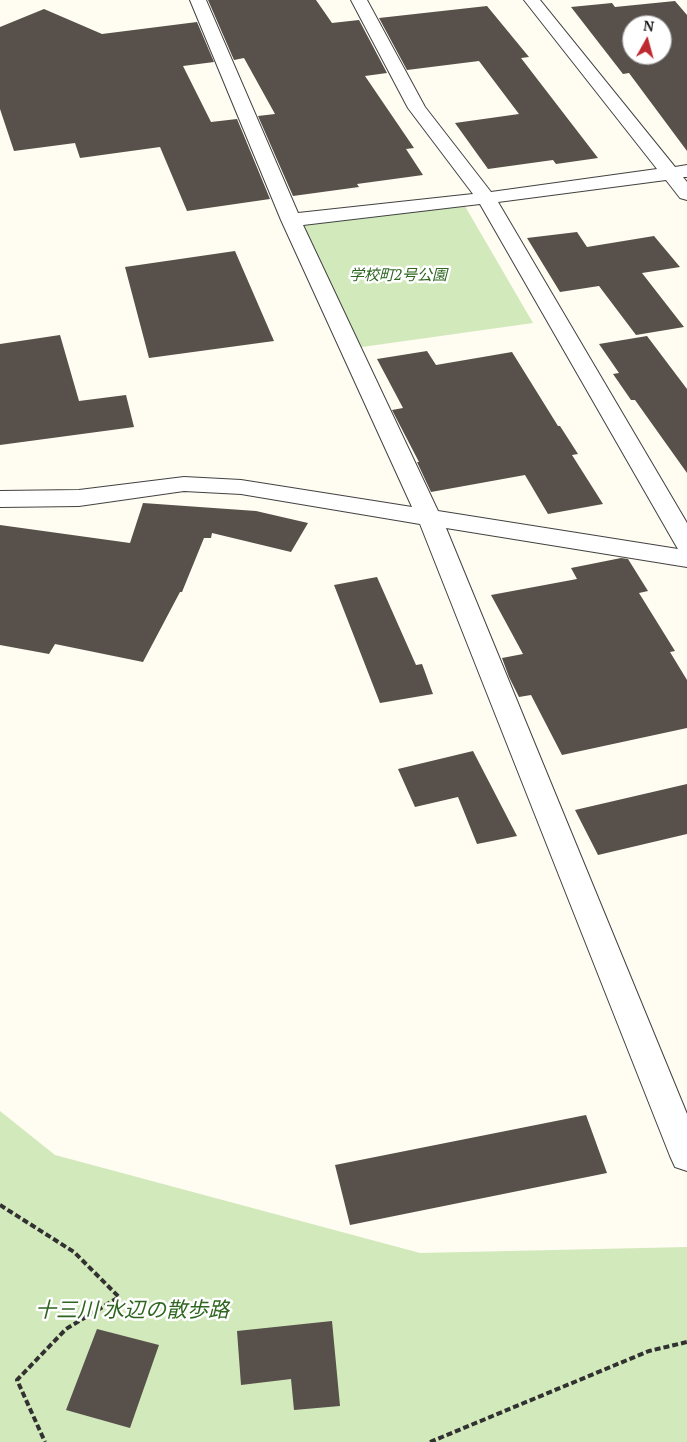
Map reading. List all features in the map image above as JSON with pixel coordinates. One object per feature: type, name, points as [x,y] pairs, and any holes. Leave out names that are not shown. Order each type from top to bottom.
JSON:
[{"type":"street","points":[[198,0],[291,220],[430,519],[687,1156]]},
{"type":"street","points":[[359,0],[417,108],[486,198],[687,544]]},
{"type":"street","points":[[532,0],[679,172],[687,194]]},
{"type":"street","points":[[291,220],[486,198],[679,172]]},
{"type":"street","points":[[0,499],[80,498],[184,484],[241,487],[687,559]]},
{"type":"path","points":[[0,1206],[74,1252],[119,1297],[66,1329],[17,1380],[45,1442]]},
{"type":"path","points":[[430,1442],[649,1351],[687,1342]]},
{"type":"green space","name":"学校町2号公園","points":[[462,201],[533,323],[355,348],[301,222]]},
{"type":"green space","name":"十三川 水辺の散歩路","points":[[0,1111],[55,1155],[420,1253],[687,1247],[687,1442],[0,1442]]},
{"type":"building","points":[[208,0],[316,0],[332,23],[359,20],[387,73],[365,76],[414,148],[406,149],[423,175],[357,184],[359,187],[293,196],[258,116],[275,114],[244,58],[234,60]]},
{"type":"building","points":[[675,1],[687,15],[687,151],[629,73],[623,74],[571,7],[612,3],[615,7]]},
{"type":"building","points":[[487,6],[529,57],[521,58],[598,158],[556,164],[553,160],[488,169],[455,123],[519,114],[479,61],[407,70],[379,18]]},
{"type":"building","points":[[44,9],[102,34],[197,22],[214,62],[183,66],[211,122],[237,119],[270,199],[187,211],[160,147],[80,158],[75,143],[14,151],[0,109],[0,27]]},
{"type":"building","points":[[577,232],[587,247],[654,236],[680,267],[642,273],[684,327],[636,335],[599,286],[560,292],[527,238]]},
{"type":"building","points":[[235,251],[274,341],[149,358],[125,267]]},
{"type":"building","points":[[60,335],[79,401],[126,395],[134,427],[0,445],[0,344]]},
{"type":"building","points":[[647,336],[687,389],[687,473],[635,400],[631,400],[613,374],[619,373],[599,344]]},
{"type":"building","points":[[427,351],[436,365],[512,352],[558,426],[560,426],[578,454],[572,455],[603,504],[548,514],[525,475],[431,492],[417,462],[419,462],[392,410],[403,408],[377,359]]},
{"type":"building","points":[[143,503],[256,511],[308,523],[291,552],[212,533],[211,538],[204,538],[182,592],[180,592],[143,662],[55,644],[49,654],[0,645],[0,525],[130,543]]},
{"type":"building","points":[[621,558],[628,559],[648,591],[639,593],[675,651],[670,652],[687,680],[687,728],[562,755],[531,695],[519,697],[509,677],[502,658],[523,654],[491,595],[577,579],[571,568]]},
{"type":"building","points":[[377,577],[416,665],[422,664],[433,694],[380,703],[334,585]]},
{"type":"building","points":[[473,751],[517,836],[477,844],[458,797],[415,807],[398,769]]},
{"type":"building","points":[[687,784],[687,834],[598,855],[575,810]]},
{"type":"building","points":[[586,1115],[607,1173],[350,1225],[335,1165]]},
{"type":"building","points":[[332,1321],[340,1406],[294,1410],[291,1379],[241,1385],[237,1331]]},
{"type":"building","points":[[97,1329],[159,1345],[130,1428],[66,1410]]}]
